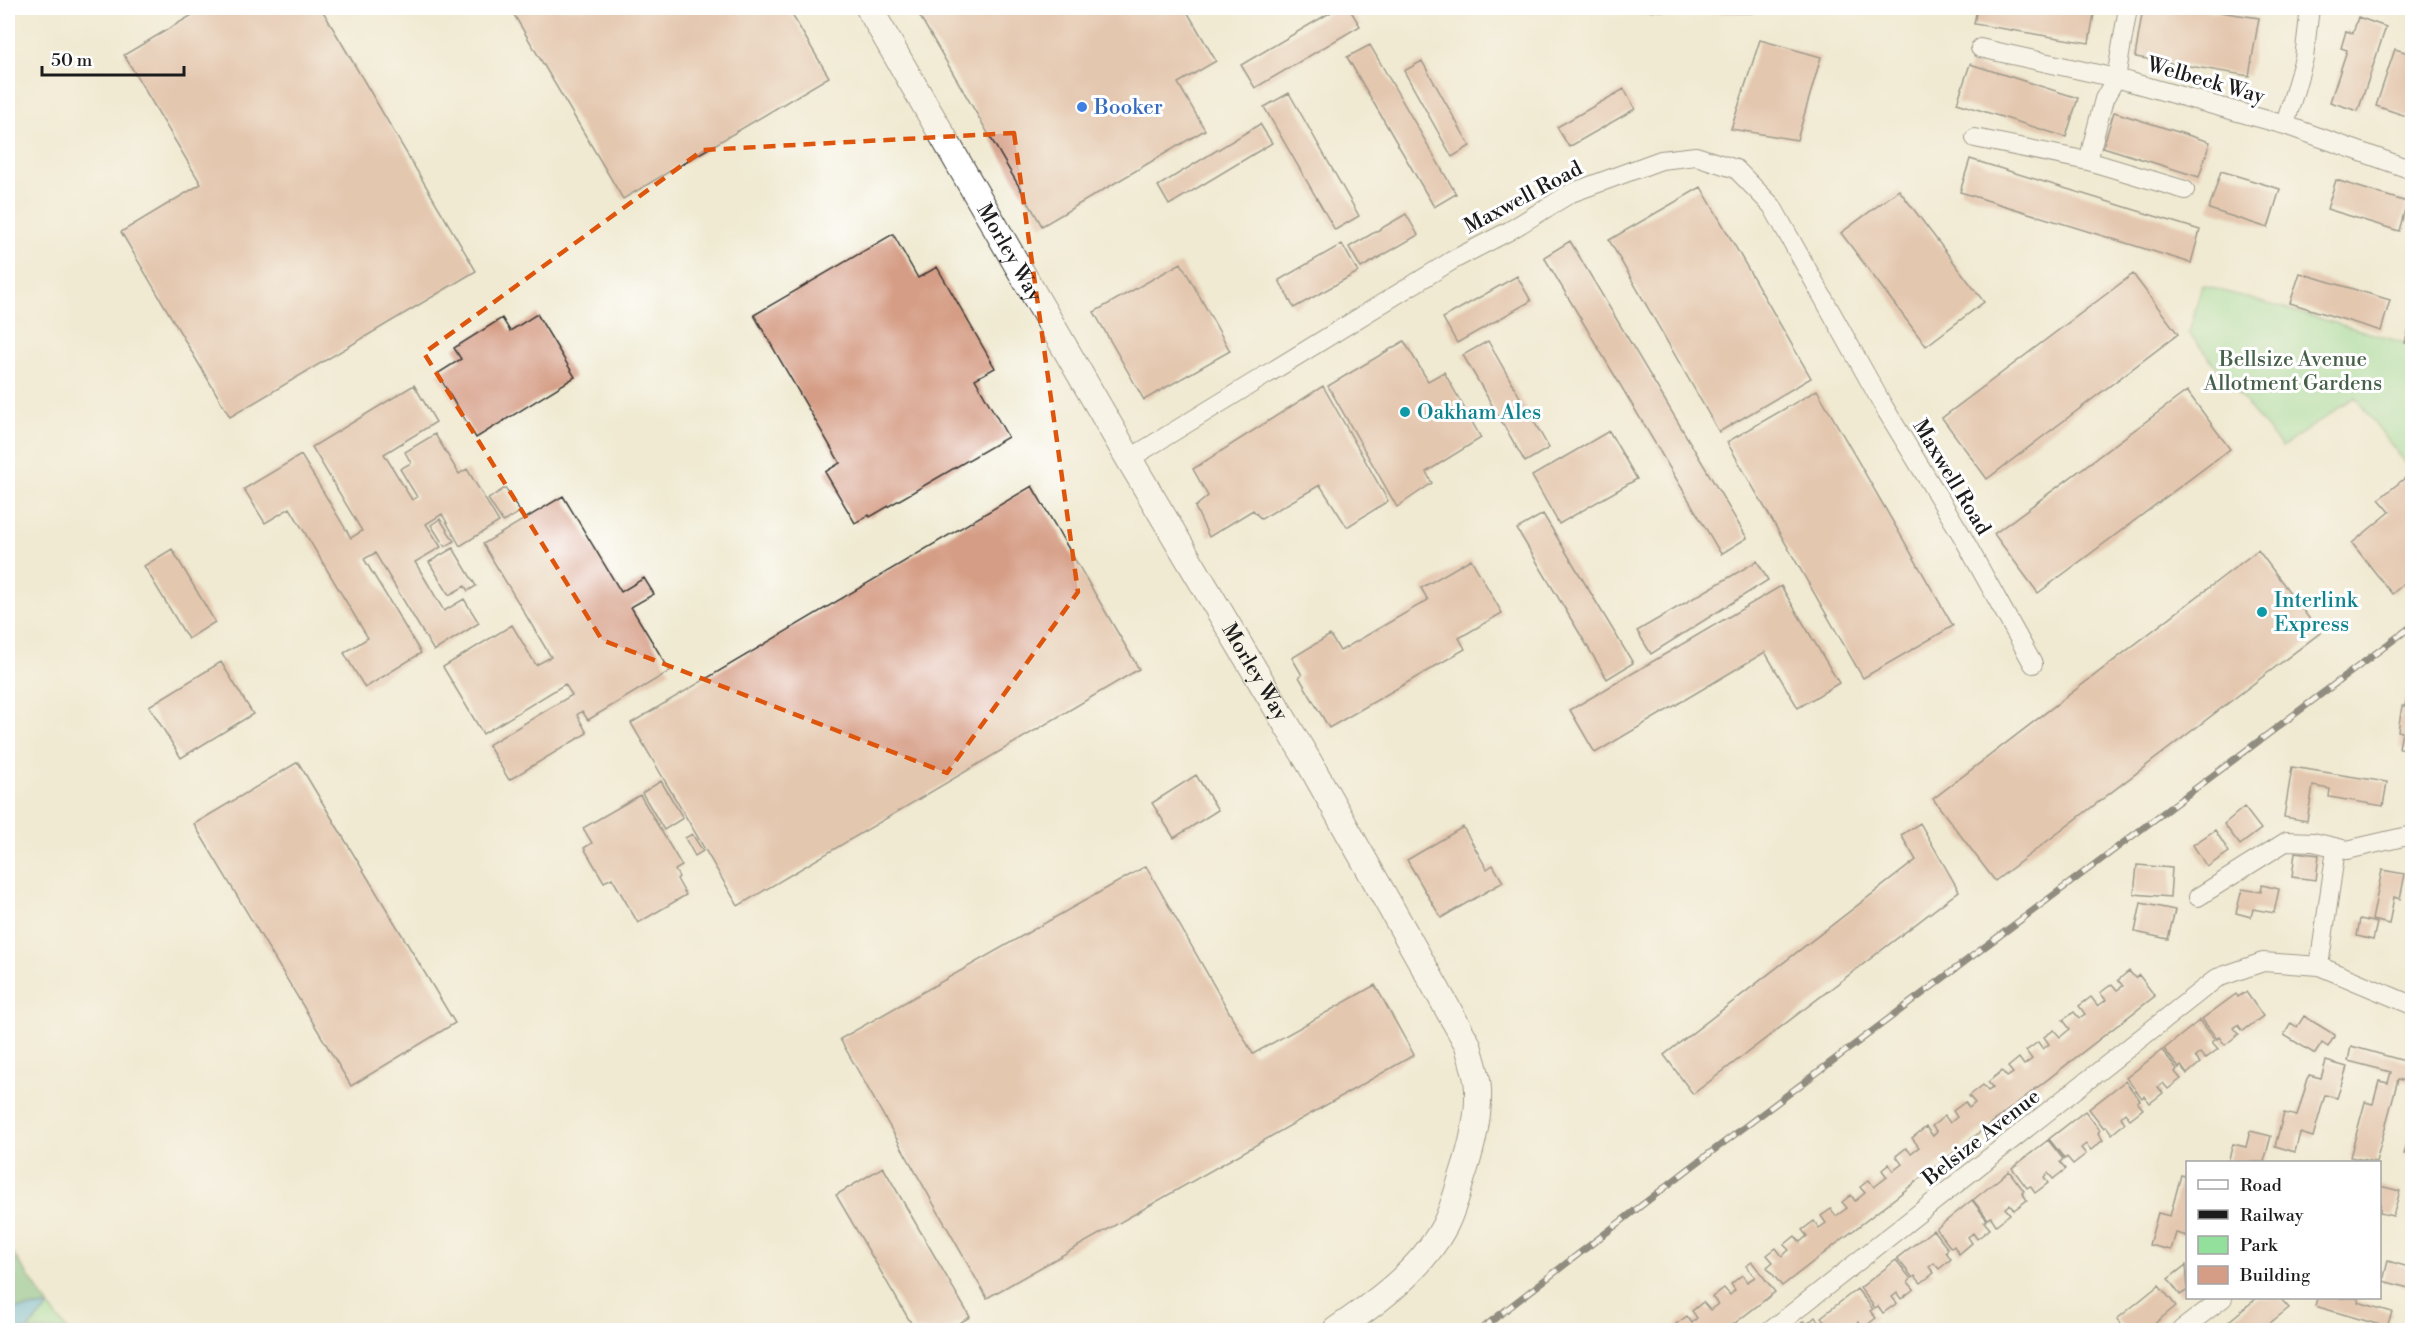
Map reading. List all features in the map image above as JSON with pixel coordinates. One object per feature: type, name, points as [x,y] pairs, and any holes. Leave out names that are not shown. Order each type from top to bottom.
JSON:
[{"type":"street","name":"Morley Way","points":[[869,8],[1129,459],[1310,764],[1468,1045],[1478,1088],[1476,1119],[1469,1158],[1444,1226],[1425,1254],[1399,1281],[1365,1311],[1336,1330]]},
{"type":"street","name":"Welbeck Way","points":[[2088,161],[2104,99],[2116,78],[2128,8]]},
{"type":"street","name":"Welbeck Way","points":[[2285,125],[2304,58],[2310,8]]},
{"type":"street","name":"Welbeck Way","points":[[1980,48],[2116,78],[2285,125],[2412,170]]},
{"type":"street","points":[[1975,138],[2088,161],[2185,190]]},
{"type":"street","name":"Maxwell Road","points":[[1129,459],[1453,260],[1509,231],[1571,193],[1661,160],[1696,156],[1736,169],[1772,206],[1884,407],[1961,534],[2034,664]]},
{"type":"street","points":[[2198,897],[2287,841],[2313,842],[2347,850],[2412,835]]},
{"type":"street","points":[[2319,966],[2336,849]]},
{"type":"street","name":"Belsize Avenue","points":[[1771,1330],[2217,978],[2263,962],[2319,966],[2412,1005]]},
{"type":"street","points":[[2181,1330],[2222,1299]]},
{"type":"highlighted area","points":[[1014,133],[1078,592],[947,773],[602,640],[424,353],[703,150]]},
{"type":"green space","name":"Bellsize Avenue Allotment Gardens","points":[[2202,285],[2412,345],[2412,472],[2355,397],[2282,447],[2189,333]]},
{"type":"green space","points":[[8,1246],[49,1306],[18,1309],[8,1302]]},
{"type":"green space","points":[[49,1306],[67,1330],[27,1330]]},
{"type":"water","points":[[8,1302],[18,1309],[49,1306],[27,1330],[8,1330]]},
{"type":"building","points":[[204,8],[321,8],[476,271],[230,417],[121,232],[201,184],[124,55]]},
{"type":"building","points":[[510,8],[788,8],[829,77],[623,199]]},
{"type":"building","name":"Booker","points":[[915,8],[1185,8],[1216,61],[1178,83],[1205,130],[1042,226]]},
{"type":"building","points":[[1338,8],[1349,8],[1360,26],[1255,88],[1241,65]]},
{"type":"building","points":[[1664,8],[1664,11],[1605,9]]},
{"type":"building","points":[[1690,8],[1752,8],[1752,13],[1690,12]]},
{"type":"building","points":[[1977,8],[2095,8],[2089,43],[1974,24]]},
{"type":"building","points":[[2143,8],[2193,8],[2259,18],[2249,76],[2135,57]]},
{"type":"building","points":[[2358,17],[2386,27],[2358,111],[2330,102],[2347,50],[2341,48],[2346,31],[2353,33]]},
{"type":"building","points":[[1760,40],[1821,57],[1797,140],[1731,129]]},
{"type":"building","points":[[1370,45],[1456,194],[1434,207],[1347,57]]},
{"type":"building","points":[[2395,49],[2412,54],[2412,118],[2376,106]]},
{"type":"building","points":[[1422,61],[1470,146],[1452,157],[1404,71]]},
{"type":"building","points":[[1970,64],[2078,98],[2066,137],[1957,103]]},
{"type":"building","points":[[1624,89],[1635,109],[1569,147],[1557,127]]},
{"type":"building","points":[[1289,93],[1359,216],[1335,230],[1264,107]]},
{"type":"building","points":[[2114,112],[2210,142],[2199,177],[2103,147]]},
{"type":"building","points":[[1260,124],[1272,143],[1169,205],[1158,186]]},
{"type":"building","points":[[1970,159],[2200,230],[2191,263],[1960,192]]},
{"type":"building","points":[[2221,171],[2280,189],[2268,228],[2209,209]]},
{"type":"building","points":[[2336,180],[2407,202],[2399,231],[2327,209]]},
{"type":"building","points":[[1701,187],[1811,378],[1719,432],[1609,240]]},
{"type":"building","points":[[1899,190],[1984,302],[1926,346],[1841,233]]},
{"type":"building","points":[[1406,214],[1418,235],[1361,268],[1349,247]]},
{"type":"building","points":[[893,234],[918,278],[937,267],[995,368],[975,379],[1008,437],[870,517],[869,515],[855,523],[825,472],[840,463],[754,315]]},
{"type":"building","points":[[1570,241],[1747,538],[1721,554],[1544,257]]},
{"type":"building","points":[[1342,244],[1358,272],[1294,308],[1279,280]]},
{"type":"building","points":[[1181,263],[1230,351],[1144,400],[1094,312]]},
{"type":"building","points":[[2300,273],[2390,300],[2381,331],[2290,303]]},
{"type":"building","points":[[2133,274],[2178,334],[1987,479],[1942,418]]},
{"type":"building","points":[[1517,276],[1531,301],[1457,343],[1443,318]]},
{"type":"building","points":[[537,314],[575,377],[476,438],[437,374],[461,359],[454,348],[502,318],[510,331]]},
{"type":"building","points":[[2412,317],[2412,344],[2405,343]]},
{"type":"building","name":"Oakham Ales","points":[[1404,341],[1428,381],[1444,372],[1481,438],[1426,472],[1432,483],[1397,507],[1328,386]]},
{"type":"building","points":[[1488,341],[1549,448],[1525,462],[1463,355]]},
{"type":"building","points":[[414,385],[436,422],[384,454],[412,500],[417,497],[400,469],[411,463],[405,452],[435,434],[459,474],[467,469],[499,522],[460,546],[442,514],[426,524],[441,547],[415,562],[444,611],[464,599],[479,623],[434,651],[375,553],[364,559],[421,653],[365,688],[344,653],[368,638],[290,508],[265,523],[244,489],[301,455],[351,538],[362,531],[312,447]]},
{"type":"building","points":[[1323,386],[1388,501],[1347,527],[1320,485],[1261,519],[1253,510],[1209,537],[1195,507],[1208,496],[1193,469]]},
{"type":"building","points":[[1817,390],[1953,626],[1863,678],[1727,442]]},
{"type":"building","points":[[2187,391],[2230,449],[2038,593],[1994,534]]},
{"type":"building","points":[[1609,431],[1637,479],[1559,524],[1532,476]]},
{"type":"building","points":[[2410,474],[2412,476],[2412,577],[2392,594],[2352,543],[2390,512],[2379,499]]},
{"type":"building","points":[[1032,486],[1139,669],[738,906],[631,723]]},
{"type":"building","points":[[505,488],[520,512],[503,522],[488,499]]},
{"type":"building","points":[[563,496],[621,592],[644,578],[654,594],[631,607],[670,671],[588,720],[582,711],[577,715],[587,733],[509,780],[488,745],[572,695],[565,684],[483,734],[443,667],[512,625],[536,665],[551,657],[483,544]]},
{"type":"building","points":[[1543,514],[1633,663],[1607,679],[1517,529]]},
{"type":"building","points":[[440,519],[454,541],[445,547],[431,525]]},
{"type":"building","points":[[453,548],[476,586],[468,591],[465,586],[449,595],[429,562]]},
{"type":"building","points":[[172,549],[215,622],[188,639],[144,566]]},
{"type":"building","points":[[2258,550],[2320,633],[1995,881],[1933,799]]},
{"type":"building","points":[[1471,559],[1502,613],[1459,638],[1465,649],[1329,728],[1299,677],[1302,675],[1292,658],[1330,635],[1340,651],[1428,600],[1421,588]]},
{"type":"building","points":[[1757,561],[1768,580],[1651,654],[1637,631]]},
{"type":"building","points":[[1781,586],[1839,683],[1798,708],[1765,652],[1595,753],[1570,710]]},
{"type":"building","points":[[221,662],[253,714],[181,758],[149,706]]},
{"type":"building","points":[[2408,689],[2412,690],[2412,750],[2399,748],[2402,732],[2398,731],[2402,706],[2405,706]]},
{"type":"building","points":[[298,762],[455,1023],[351,1086],[194,824]]},
{"type":"building","points":[[2292,767],[2387,782],[2383,806],[2329,797],[2330,789],[2313,786],[2307,821],[2284,817]]},
{"type":"building","points":[[1196,775],[1218,810],[1174,838],[1152,803]]},
{"type":"building","points":[[661,781],[683,818],[664,830],[642,793]]},
{"type":"building","points":[[640,795],[682,866],[675,870],[686,895],[638,923],[612,878],[604,882],[584,848],[592,843],[583,828]]},
{"type":"building","points":[[2244,807],[2261,829],[2240,845],[2224,824]]},
{"type":"building","points":[[1920,823],[1959,891],[1693,1094],[1664,1055],[1916,860],[1901,835]]},
{"type":"building","points":[[1463,827],[1487,869],[1493,865],[1503,882],[1441,918],[1407,860]]},
{"type":"building","points":[[2215,830],[2229,852],[2207,867],[2193,845]]},
{"type":"building","points":[[692,834],[703,851],[695,856],[685,838]]},
{"type":"building","points":[[2295,852],[2319,855],[2316,880],[2292,877]]},
{"type":"building","points":[[2137,865],[2172,868],[2170,897],[2134,894]]},
{"type":"building","points":[[1146,866],[1253,1054],[1375,985],[1414,1055],[987,1298],[840,1039]]},
{"type":"building","points":[[2382,870],[2405,874],[2400,899],[2394,897],[2389,924],[2372,920]]},
{"type":"building","points":[[2262,885],[2279,889],[2274,913],[2253,909],[2251,917],[2236,913],[2242,889],[2261,892]]},
{"type":"building","points":[[2141,903],[2175,910],[2168,939],[2135,932]]},
{"type":"building","points":[[2360,919],[2377,923],[2373,940],[2357,936]]},
{"type":"building","points":[[2129,971],[2135,978],[2139,975],[2155,996],[1782,1286],[1767,1267],[1773,1262],[1767,1255],[1776,1248],[1782,1256],[1789,1250],[1784,1245],[1795,1236],[1800,1242],[1807,1236],[1802,1230],[1814,1221],[1819,1228],[1826,1223],[1821,1216],[1831,1209],[1836,1216],[1847,1208],[1842,1202],[1851,1195],[1855,1201],[1865,1193],[1860,1187],[1869,1180],[1874,1187],[1887,1177],[1882,1170],[1889,1164],[1893,1171],[1902,1164],[1896,1156],[1906,1148],[1911,1153],[1919,1147],[1912,1138],[1926,1127],[1933,1136],[1937,1132],[1932,1126],[1945,1116],[1950,1123],[1957,1117],[1953,1111],[1965,1102],[1969,1108],[1975,1103],[1969,1096],[1983,1085],[1988,1091],[1993,1088],[1988,1082],[2002,1071],[2007,1077],[2013,1073],[2008,1067],[2019,1058],[2024,1065],[2032,1059],[2026,1051],[2038,1042],[2043,1049],[2049,1044],[2044,1037],[2054,1030],[2060,1037],[2070,1029],[2063,1020],[2074,1012],[2079,1018],[2085,1014],[2079,1006],[2091,997],[2098,1006],[2106,1000],[2100,993],[2112,984],[2117,990],[2123,986],[2118,980]]},
{"type":"building","points":[[2246,992],[2263,1016],[2243,1031],[2238,1025],[2234,1028],[2239,1034],[2225,1045],[2219,1037],[2217,1039],[2202,1019],[2236,994],[2238,997]]},
{"type":"building","points":[[2304,1016],[2335,1035],[2328,1047],[2322,1043],[2315,1054],[2284,1035],[2291,1023],[2297,1027]]},
{"type":"building","points":[[2200,1020],[2215,1040],[2212,1042],[2218,1049],[2205,1059],[2200,1053],[2195,1057],[2200,1063],[2187,1074],[2181,1066],[2179,1068],[2164,1049]]},
{"type":"building","points":[[2351,1046],[2412,1063],[2412,1083],[2398,1079],[2376,1161],[2350,1157],[2365,1102],[2373,1104],[2379,1081],[2388,1083],[2391,1072],[2348,1061]]},
{"type":"building","points":[[2162,1050],[2177,1069],[2175,1072],[2181,1079],[2168,1089],[2163,1083],[2158,1087],[2163,1093],[2150,1103],[2144,1096],[2142,1098],[2126,1078]]},
{"type":"building","points":[[2326,1061],[2347,1067],[2337,1098],[2325,1095],[2313,1137],[2300,1133],[2295,1152],[2275,1146],[2284,1113],[2297,1116],[2309,1075],[2321,1078]]},
{"type":"building","points":[[2125,1081],[2140,1100],[2137,1102],[2143,1109],[2130,1119],[2125,1113],[2121,1117],[2125,1123],[2112,1134],[2106,1126],[2104,1128],[2089,1109]]},
{"type":"building","points":[[2085,1111],[2100,1130],[2098,1133],[2103,1140],[2091,1150],[2086,1144],[2081,1148],[2086,1154],[2073,1164],[2067,1157],[2065,1159],[2049,1139]]},
{"type":"building","points":[[2250,1131],[2271,1136],[2264,1161],[2228,1161],[2233,1144],[2246,1147]]},
{"type":"building","points":[[2409,1136],[2412,1137],[2412,1156],[2404,1154]]},
{"type":"building","points":[[2048,1140],[2063,1159],[2060,1162],[2066,1169],[2053,1179],[2048,1173],[2044,1177],[2048,1183],[2035,1193],[2030,1186],[2027,1188],[2012,1168]]},
{"type":"building","points":[[883,1167],[970,1317],[947,1330],[915,1330],[836,1195]]},
{"type":"building","points":[[2009,1171],[2024,1191],[2022,1193],[2027,1200],[2014,1210],[2010,1204],[2005,1208],[2010,1214],[1996,1225],[1991,1217],[1988,1219],[1973,1200]]},
{"type":"building","points":[[2181,1175],[2186,1176],[2186,1236],[2176,1233],[2171,1250],[2149,1245],[2158,1213],[2170,1216]]},
{"type":"building","points":[[2381,1186],[2400,1191],[2393,1216],[2381,1213]]},
{"type":"building","points":[[1972,1200],[1987,1220],[1984,1222],[1990,1229],[1977,1239],[1973,1233],[1968,1237],[1972,1243],[1959,1254],[1954,1246],[1951,1248],[1936,1229]]},
{"type":"building","points":[[1933,1230],[1948,1249],[1946,1252],[1951,1259],[1939,1269],[1934,1263],[1929,1267],[1934,1273],[1921,1283],[1915,1276],[1913,1278],[1897,1258]]},
{"type":"building","points":[[1896,1260],[1911,1279],[1908,1282],[1914,1289],[1901,1299],[1897,1293],[1892,1297],[1897,1303],[1883,1313],[1878,1306],[1875,1308],[1860,1288]]},
{"type":"building","points":[[2388,1261],[2412,1268],[2412,1289],[2383,1281]]},
{"type":"building","points":[[1752,1262],[1775,1292],[1726,1330],[1681,1330],[1676,1324],[1687,1316],[1692,1323],[1697,1318],[1692,1311],[1703,1302],[1710,1310],[1718,1304],[1712,1297],[1724,1288],[1730,1295],[1735,1290],[1731,1284],[1742,1275],[1747,1282],[1755,1277],[1746,1266]]},
{"type":"building","points":[[2186,1265],[2186,1291],[2180,1295],[2168,1279]]},
{"type":"building","points":[[2159,1285],[2176,1306],[2147,1330],[2126,1330],[2117,1319]]},
{"type":"building","points":[[1857,1289],[1873,1309],[1870,1311],[1876,1318],[1863,1328],[1858,1322],[1853,1326],[1857,1330],[1832,1330],[1821,1317]]},
{"type":"building","points":[[2256,1299],[2281,1299],[2289,1308],[2261,1330],[2237,1330],[2229,1321]]},
{"type":"building","points":[[2317,1299],[2359,1299],[2358,1302],[2392,1312],[2387,1327],[2315,1306]]},
{"type":"building","points":[[1815,1317],[1825,1330],[1793,1330],[1804,1321],[1807,1324]]},
{"type":"railway","points":[[1480,1330],[1690,1168],[2412,626]]},
{"type":"place","name":"Booker","points":[[1082,107]]},
{"type":"place","name":"Oakham Ales","points":[[1405,412]]},
{"type":"place","name":"Interlink Express","points":[[2262,612]]}]
